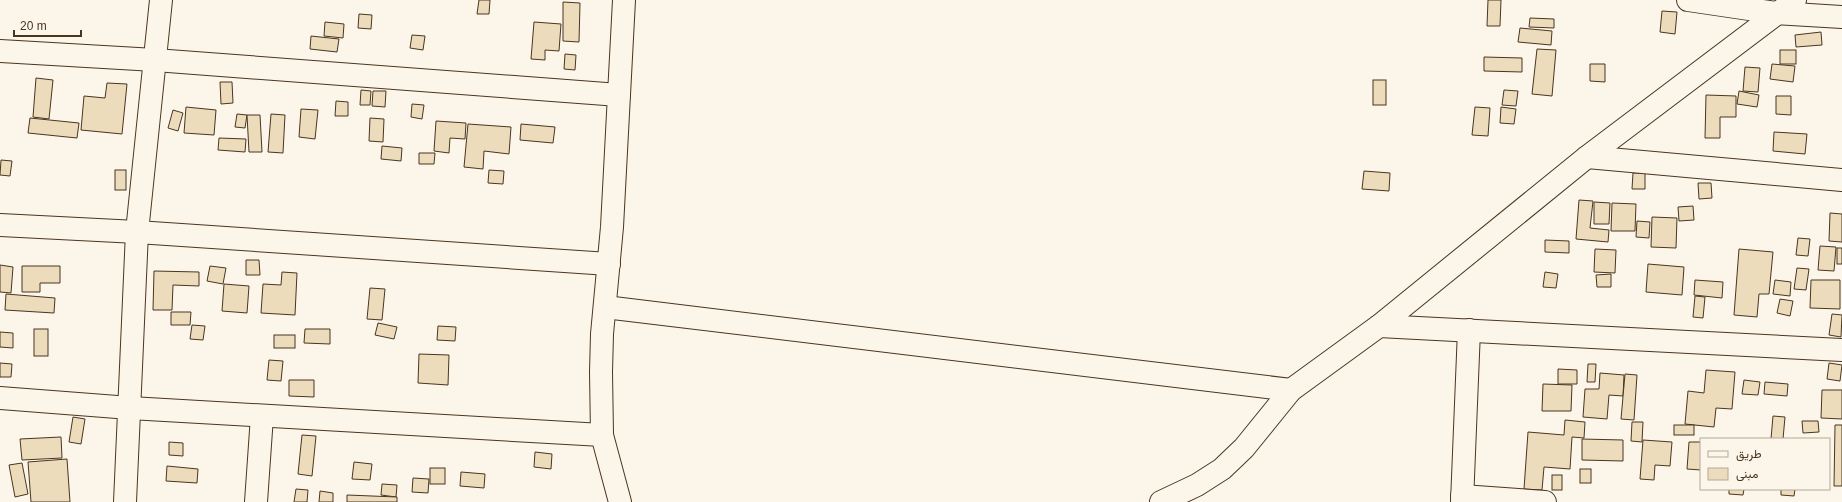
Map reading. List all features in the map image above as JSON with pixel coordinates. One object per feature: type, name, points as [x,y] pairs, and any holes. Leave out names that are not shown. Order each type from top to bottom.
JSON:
[{"type":"street","points":[[125,502],[137,232],[161,0]]},
{"type":"street","points":[[620,502],[602,435],[601,372],[602,334],[609,264],[624,0]]},
{"type":"street","points":[[1688,0],[1776,13],[1842,17]]},
{"type":"street","points":[[1160,502],[1196,485],[1222,469],[1244,448],[1291,390],[1379,326],[1587,157],[1795,0]]},
{"type":"street","points":[[0,51],[154,60],[619,95]]},
{"type":"street","points":[[1587,157],[1842,180]]},
{"type":"street","points":[[0,225],[137,232],[609,264]]},
{"type":"street","points":[[605,306],[1291,390]]},
{"type":"street","points":[[1379,326],[1842,350]]},
{"type":"street","points":[[1469,330],[1462,499],[1545,502]]},
{"type":"street","points":[[0,398],[130,408],[602,435]]},
{"type":"street","points":[[256,502],[262,416]]},
{"type":"building","points":[[479,0],[490,0],[489,14],[477,14]]},
{"type":"building","points":[[1488,0],[1501,0],[1500,26],[1487,26]]},
{"type":"building","points":[[563,2],[580,3],[579,42],[563,41]]},
{"type":"building","points":[[1662,11],[1677,12],[1675,34],[1660,32]]},
{"type":"building","points":[[359,14],[372,15],[371,29],[358,28]]},
{"type":"building","points":[[1530,18],[1554,19],[1554,28],[1529,27]]},
{"type":"building","points":[[325,22],[344,24],[343,38],[324,36]]},
{"type":"building","points":[[534,22],[561,24],[559,51],[545,50],[545,60],[531,59]]},
{"type":"building","points":[[1520,28],[1552,31],[1551,45],[1518,42]]},
{"type":"building","points":[[1821,32],[1822,45],[1796,47],[1795,35]]},
{"type":"building","points":[[412,35],[425,36],[423,50],[410,48]]},
{"type":"building","points":[[311,36],[339,39],[337,52],[310,49]]},
{"type":"building","points":[[1537,49],[1556,50],[1552,96],[1532,94]]},
{"type":"building","points":[[1780,50],[1796,50],[1796,64],[1780,64]]},
{"type":"building","points":[[565,54],[576,55],[575,70],[564,69]]},
{"type":"building","points":[[1484,57],[1522,58],[1522,72],[1484,71]]},
{"type":"building","points":[[1590,64],[1605,64],[1605,82],[1590,81]]},
{"type":"building","points":[[1772,64],[1795,66],[1793,82],[1770,79]]},
{"type":"building","points":[[1745,67],[1760,68],[1758,92],[1743,91]]},
{"type":"building","points":[[36,78],[53,80],[49,119],[33,117]]},
{"type":"building","points":[[1373,80],[1386,80],[1386,105],[1373,105]]},
{"type":"building","points":[[220,82],[232,82],[233,103],[221,104]]},
{"type":"building","points":[[107,83],[127,84],[122,134],[81,130],[84,96],[105,98]]},
{"type":"building","points":[[361,90],[371,91],[370,105],[360,105]]},
{"type":"building","points":[[1504,90],[1518,91],[1516,106],[1502,105]]},
{"type":"building","points":[[373,91],[386,91],[385,107],[372,106]]},
{"type":"building","points":[[1739,91],[1759,95],[1757,107],[1737,104]]},
{"type":"building","points":[[1706,95],[1736,96],[1736,117],[1720,117],[1720,138],[1705,138]]},
{"type":"building","points":[[1776,96],[1791,96],[1791,115],[1776,114]]},
{"type":"building","points":[[336,101],[348,102],[348,116],[335,116]]},
{"type":"building","points":[[412,104],[424,105],[422,119],[411,117]]},
{"type":"building","points":[[186,107],[216,110],[214,135],[184,133]]},
{"type":"building","points":[[1475,107],[1490,108],[1488,136],[1472,135]]},
{"type":"building","points":[[1501,107],[1516,109],[1514,124],[1500,123]]},
{"type":"building","points":[[301,109],[318,110],[315,139],[299,137]]},
{"type":"building","points":[[173,110],[183,113],[178,131],[168,128]]},
{"type":"building","points":[[237,114],[247,115],[245,128],[235,127]]},
{"type":"building","points":[[271,114],[285,115],[283,153],[268,152]]},
{"type":"building","points":[[247,115],[260,115],[262,152],[249,152]]},
{"type":"building","points":[[30,118],[79,123],[77,138],[28,133]]},
{"type":"building","points":[[370,118],[384,119],[383,142],[369,141]]},
{"type":"building","points":[[436,121],[466,123],[465,139],[450,138],[449,153],[434,151]]},
{"type":"building","points":[[468,124],[511,127],[509,154],[484,151],[483,169],[464,167]]},
{"type":"building","points":[[521,124],[555,127],[553,143],[520,140]]},
{"type":"building","points":[[1774,132],[1807,134],[1805,154],[1773,151]]},
{"type":"building","points":[[219,138],[246,139],[245,152],[218,150]]},
{"type":"building","points":[[382,146],[402,148],[401,161],[381,159]]},
{"type":"building","points":[[419,153],[435,153],[434,164],[419,164]]},
{"type":"building","points":[[1,160],[12,161],[10,176],[0,175]]},
{"type":"building","points":[[115,170],[126,170],[126,190],[115,190]]},
{"type":"building","points":[[489,170],[504,171],[503,184],[488,183]]},
{"type":"building","points":[[1364,171],[1390,173],[1389,191],[1362,189]]},
{"type":"building","points":[[1633,173],[1645,173],[1645,189],[1632,189]]},
{"type":"building","points":[[1698,183],[1711,183],[1712,198],[1699,199]]},
{"type":"building","points":[[1579,200],[1593,201],[1590,228],[1609,230],[1608,242],[1576,239]]},
{"type":"building","points":[[1594,202],[1610,203],[1609,224],[1594,224]]},
{"type":"building","points":[[1612,203],[1636,204],[1635,231],[1611,231]]},
{"type":"building","points":[[1693,206],[1694,220],[1679,221],[1678,207]]},
{"type":"building","points":[[1830,213],[1842,214],[1842,242],[1829,241]]},
{"type":"building","points":[[1652,217],[1677,218],[1676,248],[1651,247]]},
{"type":"building","points":[[1637,221],[1650,222],[1649,238],[1636,237]]},
{"type":"building","points":[[1798,238],[1810,239],[1808,256],[1796,255]]},
{"type":"building","points":[[1545,240],[1569,241],[1569,253],[1545,252]]},
{"type":"building","points":[[1820,246],[1836,247],[1834,271],[1818,270]]},
{"type":"building","points":[[1837,248],[1842,248],[1842,264],[1837,264]]},
{"type":"building","points":[[1595,249],[1616,250],[1615,273],[1594,272]]},
{"type":"building","points":[[1739,249],[1773,252],[1769,294],[1759,294],[1757,317],[1734,315]]},
{"type":"building","points":[[246,260],[259,260],[260,275],[246,275]]},
{"type":"building","points":[[1648,264],[1684,267],[1682,295],[1646,292]]},
{"type":"building","points":[[0,265],[13,267],[11,293],[0,292]]},
{"type":"building","points":[[22,266],[60,266],[60,283],[40,283],[40,292],[22,292]]},
{"type":"building","points":[[210,266],[226,268],[223,284],[207,281]]},
{"type":"building","points":[[1797,268],[1809,269],[1806,290],[1794,289]]},
{"type":"building","points":[[154,271],[199,272],[199,286],[173,285],[172,310],[153,310]]},
{"type":"building","points":[[282,272],[297,273],[295,315],[261,313],[263,284],[281,285]]},
{"type":"building","points":[[1545,272],[1558,274],[1556,288],[1543,287]]},
{"type":"building","points":[[1611,274],[1611,287],[1597,287],[1596,275]]},
{"type":"building","points":[[1695,280],[1723,282],[1722,298],[1694,295]]},
{"type":"building","points":[[1775,280],[1791,282],[1790,296],[1773,294]]},
{"type":"building","points":[[1811,280],[1840,280],[1840,309],[1810,308]]},
{"type":"building","points":[[224,284],[249,286],[247,313],[222,311]]},
{"type":"building","points":[[370,288],[385,289],[382,320],[367,319]]},
{"type":"building","points":[[6,294],[55,298],[54,313],[5,310]]},
{"type":"building","points":[[1695,296],[1705,297],[1703,318],[1693,317]]},
{"type":"building","points":[[1780,299],[1793,301],[1790,316],[1777,313]]},
{"type":"building","points":[[171,312],[191,312],[190,325],[171,325]]},
{"type":"building","points":[[1832,314],[1842,315],[1841,337],[1829,335]]},
{"type":"building","points":[[378,323],[397,327],[394,339],[375,335]]},
{"type":"building","points":[[192,325],[205,326],[203,340],[190,339]]},
{"type":"building","points":[[438,326],[456,327],[455,341],[437,340]]},
{"type":"building","points":[[34,329],[48,329],[48,356],[34,356]]},
{"type":"building","points":[[305,329],[330,329],[330,344],[304,343]]},
{"type":"building","points":[[0,332],[13,333],[13,348],[0,347]]},
{"type":"building","points":[[274,335],[295,335],[295,348],[274,348]]},
{"type":"building","points":[[419,354],[449,355],[448,385],[418,383]]},
{"type":"building","points":[[269,360],[283,361],[281,381],[267,380]]},
{"type":"building","points":[[0,363],[12,364],[11,377],[0,377]]},
{"type":"building","points":[[1829,363],[1842,365],[1840,381],[1827,379]]},
{"type":"building","points":[[1588,364],[1596,364],[1595,382],[1587,382]]},
{"type":"building","points":[[1558,369],[1577,370],[1577,384],[1558,384]]},
{"type":"building","points":[[1706,370],[1735,372],[1732,409],[1716,408],[1714,427],[1685,424],[1688,391],[1704,393]]},
{"type":"building","points":[[1600,373],[1624,375],[1623,396],[1609,395],[1607,419],[1583,417],[1585,389],[1599,389]]},
{"type":"building","points":[[1625,374],[1637,375],[1634,420],[1621,419]]},
{"type":"building","points":[[289,380],[314,380],[314,397],[289,396]]},
{"type":"building","points":[[1744,380],[1760,382],[1758,395],[1742,394]]},
{"type":"building","points":[[1765,382],[1788,384],[1787,396],[1764,394]]},
{"type":"building","points":[[1543,384],[1572,385],[1571,411],[1542,411]]},
{"type":"building","points":[[1822,390],[1842,390],[1842,419],[1821,418]]},
{"type":"building","points":[[1773,416],[1785,417],[1783,438],[1771,438]]},
{"type":"building","points":[[73,417],[85,419],[81,444],[69,442]]},
{"type":"building","points":[[1565,420],[1585,422],[1584,438],[1572,437],[1570,469],[1544,467],[1542,490],[1524,489],[1528,432],[1564,435]]},
{"type":"building","points":[[1802,421],[1818,421],[1819,432],[1803,433]]},
{"type":"building","points":[[1632,422],[1643,422],[1642,442],[1631,441]]},
{"type":"building","points":[[1674,425],[1694,425],[1694,435],[1674,435]]},
{"type":"building","points":[[1835,425],[1842,425],[1842,486],[1834,486]]},
{"type":"building","points":[[302,435],[316,436],[312,476],[298,474]]},
{"type":"building","points":[[61,437],[62,458],[22,460],[20,439]]},
{"type":"building","points":[[1582,439],[1623,440],[1623,461],[1582,460]]},
{"type":"building","points":[[1643,440],[1672,442],[1670,466],[1655,465],[1654,480],[1640,479]]},
{"type":"building","points":[[169,442],[183,443],[183,456],[169,455]]},
{"type":"building","points":[[1689,442],[1700,442],[1700,470],[1687,469]]},
{"type":"building","points":[[535,452],[552,454],[551,469],[534,467]]},
{"type":"building","points":[[67,459],[70,502],[31,502],[28,462]]},
{"type":"building","points":[[354,462],[372,464],[370,480],[352,479]]},
{"type":"building","points":[[22,463],[28,494],[15,497],[9,465]]},
{"type":"building","points":[[167,466],[198,469],[197,483],[166,481]]},
{"type":"building","points":[[430,468],[445,468],[445,484],[430,484]]},
{"type":"building","points":[[1580,469],[1591,469],[1591,483],[1580,483]]},
{"type":"building","points":[[461,472],[485,474],[484,488],[460,486]]},
{"type":"building","points":[[1552,475],[1562,475],[1562,490],[1552,490]]},
{"type":"building","points":[[413,478],[429,479],[428,493],[412,492]]},
{"type":"building","points":[[382,484],[397,485],[396,497],[381,495]]},
{"type":"building","points":[[296,489],[308,490],[307,502],[294,502]]},
{"type":"building","points":[[1729,490],[1744,490],[1743,495],[1729,494]]},
{"type":"building","points":[[1781,490],[1795,490],[1794,496],[1781,495]]},
{"type":"building","points":[[320,491],[333,493],[333,502],[319,502]]},
{"type":"building","points":[[347,495],[397,497],[397,502],[347,502]]}]
